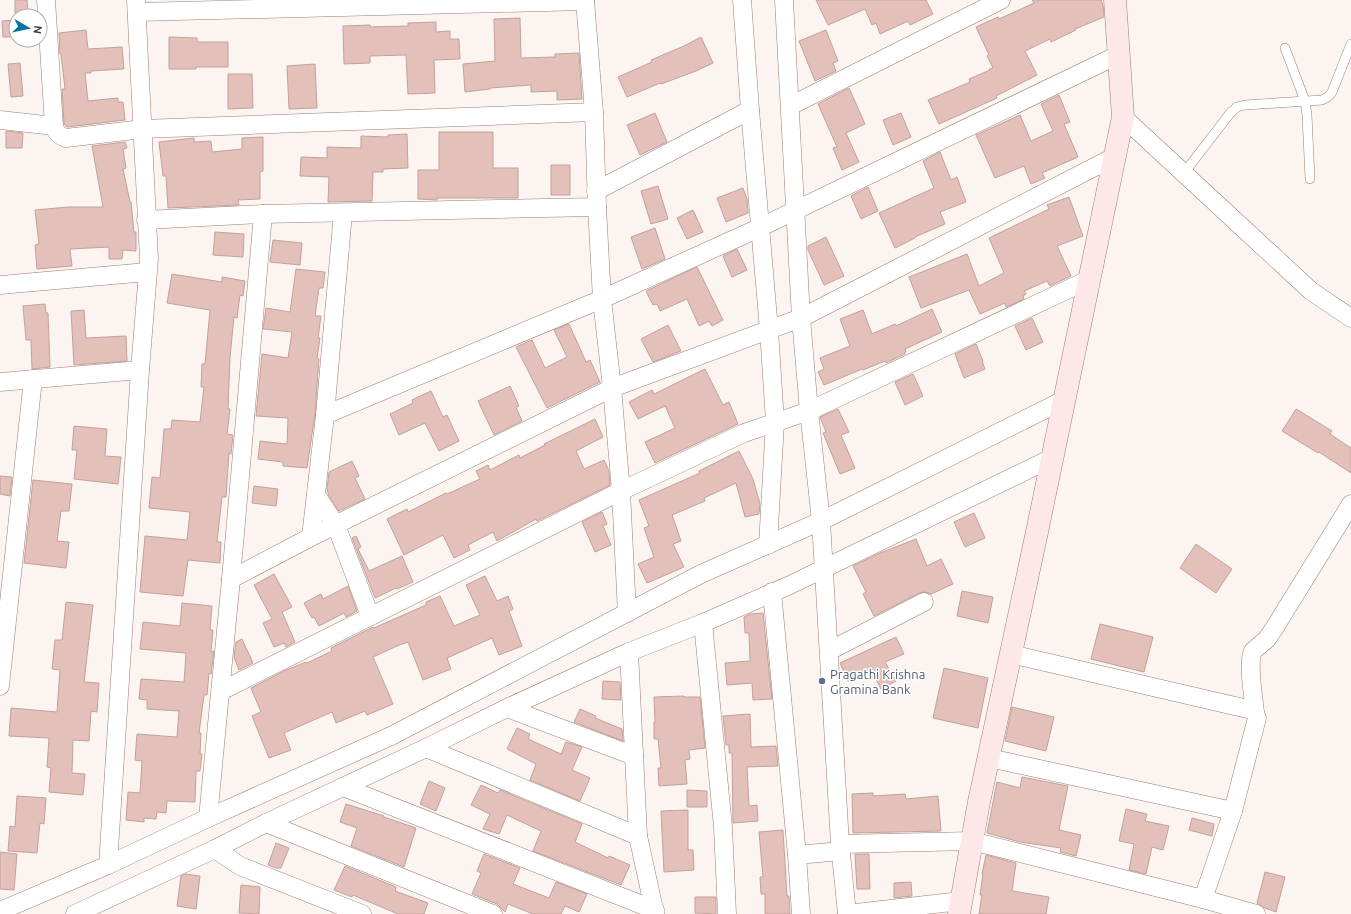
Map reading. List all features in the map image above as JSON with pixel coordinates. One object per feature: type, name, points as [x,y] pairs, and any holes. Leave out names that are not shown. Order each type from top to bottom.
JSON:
[{"type":"main road","points":[[960,908],[989,758],[1124,117],[1115,0]]},
{"type":"street","points":[[46,0],[54,126],[56,132],[60,136],[66,138],[143,129],[594,112]]},
{"type":"street","points":[[108,865],[140,370],[149,259],[137,6],[585,0],[594,112],[602,299],[621,491],[627,613]]},
{"type":"street","points":[[742,0],[775,422],[768,545]]},
{"type":"street","points":[[784,0],[801,318],[809,411],[818,571],[829,651],[824,851],[801,914]]},
{"type":"street","points":[[790,106],[1001,0]]},
{"type":"street","points":[[325,415],[602,299],[795,212],[1120,54]]},
{"type":"street","points":[[146,220],[263,214],[343,213],[597,199],[750,110]]},
{"type":"street","points":[[1124,117],[1312,291],[1351,318]]},
{"type":"street","points":[[0,120],[54,126]]},
{"type":"street","points":[[231,579],[311,537],[612,388],[801,318],[1116,156]]},
{"type":"street","points":[[311,537],[325,415],[343,213]]},
{"type":"street","points":[[208,818],[231,579],[263,214]]},
{"type":"street","points":[[0,285],[147,272]]},
{"type":"street","points":[[220,691],[621,491],[744,433],[809,411],[1090,279]]},
{"type":"street","points":[[0,382],[140,370]]},
{"type":"street","points":[[0,686],[33,379]]},
{"type":"street","points":[[0,911],[108,865],[208,818],[391,736],[701,574],[815,523],[1064,400]]},
{"type":"street","points":[[75,914],[215,849],[266,823],[426,748],[507,708],[629,652],[703,623],[790,584],[1052,458]]},
{"type":"street","points":[[316,495],[336,525],[370,616]]},
{"type":"street","points":[[1203,899],[1233,811],[1257,718],[1255,713],[1250,666],[1253,651],[1266,640],[1276,627],[1351,504]]},
{"type":"street","points":[[772,592],[824,851],[847,914],[960,908]]},
{"type":"street","points":[[829,651],[924,602]]},
{"type":"street","points":[[703,623],[723,827],[727,914]]},
{"type":"street","points":[[629,652],[638,836],[655,912]]},
{"type":"street","points":[[1011,654],[1252,710],[1255,713]]},
{"type":"street","points":[[507,708],[634,756]]},
{"type":"street","points":[[426,748],[638,836]]},
{"type":"street","points":[[989,758],[1233,811]]},
{"type":"street","points":[[343,787],[655,912]]},
{"type":"street","points":[[266,823],[493,914]]},
{"type":"street","points":[[824,851],[972,841],[1203,899],[1256,914]]},
{"type":"street","points":[[215,849],[240,866],[362,914]]},
{"type":"lane","points":[[1184,173],[1231,112],[1237,107],[1245,105],[1322,100],[1328,97],[1332,92],[1351,44]]},
{"type":"lane","points":[[1286,48],[1305,101],[1310,179]]},
{"type":"building","points":[[15,0],[27,0],[28,8],[15,8]]},
{"type":"building","points":[[816,0],[926,0],[933,14],[910,25],[908,21],[880,34],[876,23],[872,25],[865,9],[828,25]]},
{"type":"building","points":[[1032,0],[1101,0],[1104,17],[1075,29],[1076,30],[1051,42],[1050,39],[1025,51],[1037,75],[996,96],[997,98],[939,124],[928,100],[970,82],[969,79],[993,68],[987,56],[989,55],[976,27],[998,17],[999,19],[1034,3]]},
{"type":"building","points":[[520,18],[521,58],[555,57],[555,54],[579,53],[582,99],[557,100],[557,91],[531,92],[531,85],[490,88],[465,92],[463,64],[495,61],[494,19]]},
{"type":"building","points":[[2,21],[8,21],[8,37],[3,37]]},
{"type":"building","points":[[436,22],[436,32],[450,31],[450,39],[459,39],[460,59],[434,60],[435,93],[408,94],[406,55],[370,56],[370,63],[344,64],[343,26],[408,26],[408,23]]},
{"type":"building","points":[[86,30],[88,49],[122,47],[124,69],[91,71],[91,73],[85,73],[88,101],[118,98],[118,102],[123,102],[125,120],[67,127],[64,124],[62,89],[65,89],[60,54],[59,33]]},
{"type":"building","points":[[826,30],[838,61],[833,63],[836,71],[815,81],[799,41]]},
{"type":"building","points":[[169,37],[197,38],[197,42],[228,42],[228,67],[169,69]]},
{"type":"building","points":[[701,37],[713,63],[627,97],[618,77],[652,62],[651,60]]},
{"type":"building","points":[[20,63],[23,96],[11,97],[8,64]]},
{"type":"building","points":[[315,64],[317,108],[289,109],[287,66]]},
{"type":"building","points":[[228,74],[252,74],[253,108],[228,109]]},
{"type":"building","points":[[849,88],[865,124],[846,133],[859,162],[842,170],[833,148],[837,147],[818,104]]},
{"type":"building","points":[[1059,95],[1070,122],[1064,124],[1078,157],[1042,173],[1045,178],[1031,184],[1024,166],[995,178],[976,135],[1020,115],[1031,141],[1053,131],[1041,104]]},
{"type":"building","points":[[655,113],[667,142],[640,155],[627,125]]},
{"type":"building","points":[[901,113],[911,137],[893,145],[883,120]]},
{"type":"building","points":[[6,131],[23,133],[22,148],[6,148]]},
{"type":"building","points":[[439,132],[493,132],[493,168],[518,168],[518,198],[418,199],[418,170],[439,170]]},
{"type":"building","points":[[407,134],[408,168],[383,169],[383,172],[373,172],[372,201],[328,202],[329,177],[300,176],[301,157],[327,158],[327,147],[361,148],[361,136],[388,137],[388,135]]},
{"type":"building","points":[[263,137],[263,171],[260,172],[260,199],[238,200],[239,205],[168,208],[166,176],[163,176],[159,142],[194,138],[194,142],[211,141],[212,152],[242,149],[242,138]]},
{"type":"building","points":[[125,142],[127,148],[123,149],[126,168],[123,169],[131,202],[134,232],[136,232],[136,251],[123,250],[122,259],[109,259],[109,247],[70,249],[72,266],[37,269],[35,245],[39,244],[35,210],[68,207],[103,207],[92,146]]},
{"type":"building","points":[[940,152],[951,180],[957,177],[966,202],[940,212],[945,224],[915,237],[895,248],[879,213],[934,188],[923,161]]},
{"type":"building","points":[[551,165],[570,165],[570,195],[551,195]]},
{"type":"building","points":[[658,186],[668,219],[651,224],[641,191]]},
{"type":"building","points":[[868,187],[878,211],[861,219],[851,196]]},
{"type":"building","points":[[743,188],[747,199],[748,213],[726,222],[717,198]]},
{"type":"building","points":[[1069,197],[1083,236],[1057,246],[1071,276],[1050,286],[1047,281],[1024,291],[1026,294],[1023,296],[1024,299],[1006,307],[1005,303],[980,314],[969,290],[921,308],[909,277],[967,254],[979,286],[1004,273],[989,238],[1049,209],[1047,205]]},
{"type":"building","points":[[693,210],[703,232],[687,239],[677,218]]},
{"type":"building","points":[[655,228],[665,259],[642,269],[631,237]]},
{"type":"building","points":[[215,232],[244,234],[243,257],[213,255]]},
{"type":"building","points":[[826,237],[844,276],[824,285],[808,250],[808,246]]},
{"type":"building","points":[[273,240],[302,243],[300,265],[270,262]]},
{"type":"building","points":[[737,249],[747,270],[732,277],[723,256]]},
{"type":"building","points":[[697,267],[723,320],[712,326],[709,321],[699,326],[687,299],[660,311],[657,304],[653,305],[646,291]]},
{"type":"building","points":[[296,269],[325,272],[323,288],[319,288],[315,316],[321,316],[317,358],[319,359],[315,414],[307,468],[283,466],[283,462],[258,459],[260,441],[287,444],[288,418],[256,416],[262,354],[288,358],[292,332],[263,329],[266,308],[290,312]]},
{"type":"building","points":[[172,274],[222,282],[222,277],[245,281],[243,296],[240,295],[237,318],[234,317],[230,357],[228,409],[230,409],[227,434],[233,435],[231,454],[229,453],[226,497],[222,497],[217,542],[221,542],[220,563],[188,560],[183,596],[140,592],[145,536],[187,540],[190,512],[149,508],[152,477],[160,478],[164,429],[171,429],[172,420],[200,422],[204,387],[201,387],[202,364],[205,364],[210,310],[167,303]]},
{"type":"building","points":[[45,304],[46,313],[48,313],[50,367],[32,369],[31,340],[26,340],[23,306]]},
{"type":"building","points":[[932,309],[942,332],[905,349],[905,354],[886,363],[885,361],[863,370],[862,369],[824,385],[818,372],[824,369],[820,358],[850,346],[840,319],[863,310],[872,334],[895,324],[896,326]]},
{"type":"building","points":[[84,310],[86,338],[126,336],[127,361],[74,365],[71,311]]},
{"type":"building","points":[[1032,318],[1043,342],[1026,350],[1015,326]]},
{"type":"building","points":[[569,324],[586,362],[590,360],[600,382],[547,408],[516,347],[532,340],[545,368],[567,357],[554,330]]},
{"type":"building","points":[[668,325],[681,351],[653,362],[641,339]]},
{"type":"building","points":[[976,344],[985,369],[964,378],[955,354]]},
{"type":"building","points":[[705,369],[723,405],[729,402],[738,424],[655,463],[645,442],[675,428],[665,406],[638,419],[629,402],[652,390],[654,394]]},
{"type":"building","points":[[913,374],[923,396],[905,405],[895,382]]},
{"type":"building","points":[[510,386],[519,406],[516,407],[522,421],[494,435],[478,401]]},
{"type":"building","points":[[431,391],[443,417],[447,415],[459,441],[439,451],[425,423],[399,435],[390,414],[413,403],[412,400]]},
{"type":"building","points":[[838,409],[849,432],[841,435],[855,468],[840,474],[823,433],[826,432],[820,417]]},
{"type":"building","points":[[1296,409],[1332,431],[1330,434],[1351,448],[1351,473],[1319,452],[1318,453],[1282,431]]},
{"type":"building","points":[[595,419],[603,437],[576,451],[584,469],[604,460],[609,471],[610,485],[537,521],[536,519],[497,541],[493,532],[468,545],[470,550],[454,558],[443,535],[404,555],[387,519],[407,509],[408,512],[446,493],[447,494],[480,479],[476,471],[488,465],[490,470],[519,455],[520,458],[545,445],[544,444]]},
{"type":"building","points":[[74,426],[107,429],[105,456],[121,457],[118,484],[74,479],[77,450],[72,450]]},
{"type":"building","points":[[739,451],[753,479],[760,504],[759,514],[745,517],[736,483],[704,498],[705,501],[672,515],[681,541],[673,544],[684,567],[647,583],[638,564],[654,557],[644,528],[649,526],[639,500],[700,473],[699,471]]},
{"type":"building","points":[[352,461],[359,476],[355,478],[365,499],[339,511],[329,496],[327,489],[329,472]]},
{"type":"building","points":[[0,476],[12,477],[10,496],[0,494]]},
{"type":"building","points":[[33,480],[72,484],[69,511],[61,511],[57,541],[69,542],[66,568],[24,563]]},
{"type":"building","points":[[254,486],[278,489],[276,506],[252,503]]},
{"type":"building","points":[[602,512],[607,524],[603,526],[611,545],[595,552],[582,522]]},
{"type":"building","points":[[974,513],[985,538],[965,547],[954,522]]},
{"type":"building","points":[[356,536],[361,547],[358,549],[369,571],[402,556],[413,582],[375,598],[352,538]]},
{"type":"building","points":[[916,539],[927,566],[941,559],[953,584],[931,594],[925,592],[919,593],[874,616],[863,594],[866,592],[853,566],[880,553]]},
{"type":"building","points":[[1196,544],[1232,569],[1216,593],[1180,568]]},
{"type":"building","points":[[274,574],[292,607],[282,612],[295,642],[286,647],[284,643],[274,647],[263,623],[272,619],[254,585]]},
{"type":"building","points":[[485,576],[497,601],[508,596],[513,609],[509,611],[522,646],[499,655],[492,638],[447,658],[451,669],[423,680],[408,642],[397,646],[373,657],[393,704],[367,715],[365,711],[336,723],[332,712],[284,733],[291,750],[269,758],[252,716],[261,712],[251,688],[284,671],[306,662],[307,663],[332,651],[331,648],[373,627],[374,628],[426,605],[426,602],[440,596],[454,626],[480,615],[466,585]]},
{"type":"building","points":[[348,586],[357,611],[346,617],[344,613],[319,626],[314,617],[312,618],[304,603],[321,594],[323,599]]},
{"type":"building","points":[[962,591],[993,597],[988,623],[957,616]]},
{"type":"building","points":[[66,602],[93,605],[84,682],[99,683],[97,712],[91,711],[89,741],[73,740],[72,773],[85,774],[83,795],[49,792],[51,768],[47,767],[49,738],[9,736],[11,708],[57,712],[60,670],[52,669],[55,640],[62,640]]},
{"type":"building","points":[[182,603],[212,606],[210,630],[213,630],[211,652],[214,651],[211,674],[209,673],[207,695],[204,695],[199,733],[201,733],[200,754],[202,754],[200,771],[196,771],[195,802],[167,801],[166,813],[157,812],[156,819],[144,818],[144,822],[126,820],[128,792],[140,793],[142,761],[135,760],[137,734],[177,737],[179,711],[147,709],[147,700],[139,699],[141,679],[184,682],[186,653],[140,649],[143,622],[180,626]]},
{"type":"building","points":[[763,613],[772,699],[753,700],[752,683],[727,685],[725,663],[750,661],[749,633],[745,633],[744,617],[750,614]]},
{"type":"building","points":[[1100,624],[1153,637],[1144,672],[1091,659]]},
{"type":"building","points":[[896,637],[904,654],[885,662],[896,681],[881,689],[871,670],[848,681],[840,663]]},
{"type":"building","points":[[242,639],[253,663],[239,670],[234,657],[236,642]]},
{"type":"building","points":[[944,668],[988,678],[978,728],[933,718]]},
{"type":"building","points":[[603,681],[620,682],[621,700],[602,699]]},
{"type":"building","points":[[654,697],[700,697],[705,748],[689,750],[690,759],[685,760],[687,784],[659,786],[658,768],[661,768],[658,739],[654,739]]},
{"type":"building","points":[[1012,707],[1054,717],[1046,751],[1005,741]]},
{"type":"building","points":[[580,709],[596,716],[595,718],[622,729],[623,741],[574,722]]},
{"type":"building","points":[[750,714],[751,747],[776,746],[778,766],[747,767],[749,806],[757,805],[758,821],[733,823],[732,753],[729,753],[729,745],[726,745],[723,716]]},
{"type":"building","points":[[517,728],[530,734],[528,739],[561,754],[566,742],[582,747],[572,770],[590,778],[580,801],[530,780],[536,764],[507,749]]},
{"type":"building","points":[[1022,777],[1068,786],[1059,830],[1081,835],[1076,856],[1060,852],[1061,848],[1020,842],[987,833],[997,782],[1020,788]]},
{"type":"building","points":[[429,781],[445,788],[436,811],[420,804]]},
{"type":"building","points":[[481,785],[498,793],[500,790],[582,824],[575,842],[608,858],[609,856],[630,865],[621,885],[533,851],[541,831],[507,815],[499,834],[483,829],[490,814],[471,805]]},
{"type":"building","points":[[687,790],[707,791],[707,807],[687,807]]},
{"type":"building","points":[[873,793],[873,796],[905,794],[906,799],[938,796],[941,831],[853,833],[852,794]]},
{"type":"building","points":[[17,796],[46,798],[44,824],[40,823],[37,853],[8,851],[10,826],[15,827]]},
{"type":"building","points":[[346,804],[416,828],[404,867],[351,846],[357,828],[340,822]]},
{"type":"building","points":[[1126,809],[1147,814],[1145,821],[1169,826],[1163,850],[1152,847],[1146,874],[1129,870],[1134,844],[1119,841]]},
{"type":"building","points":[[688,810],[688,850],[693,850],[694,870],[664,872],[661,811]]},
{"type":"building","points":[[1192,818],[1214,824],[1212,836],[1189,830]]},
{"type":"building","points":[[783,830],[787,896],[789,896],[790,914],[765,914],[765,894],[761,894],[760,877],[763,877],[759,832]]},
{"type":"building","points":[[276,843],[289,848],[281,868],[268,865]]},
{"type":"building","points":[[0,852],[17,854],[14,890],[0,889]]},
{"type":"building","points":[[484,854],[520,868],[513,884],[549,898],[556,882],[587,894],[579,912],[565,906],[561,914],[533,914],[508,904],[505,912],[497,904],[472,894],[481,873],[477,871]]},
{"type":"building","points":[[855,854],[869,854],[870,889],[857,889]]},
{"type":"building","points":[[986,855],[1016,863],[1012,891],[1049,897],[1046,914],[979,914],[982,895],[980,895],[982,874]]},
{"type":"building","points":[[345,866],[396,887],[395,891],[428,903],[424,914],[398,914],[353,895],[352,897],[334,890]]},
{"type":"building","points":[[1265,872],[1285,877],[1276,912],[1257,903]]},
{"type":"building","points":[[185,874],[200,876],[196,909],[177,906],[181,876]]},
{"type":"building","points":[[911,882],[912,896],[894,898],[894,883]]},
{"type":"building","points":[[241,885],[260,887],[259,914],[239,913]]},
{"type":"building","points":[[695,897],[716,897],[716,914],[695,913]]},
{"type":"place","name":"Pragathi Krishna Gramina Bank","points":[[822,681]]}]
